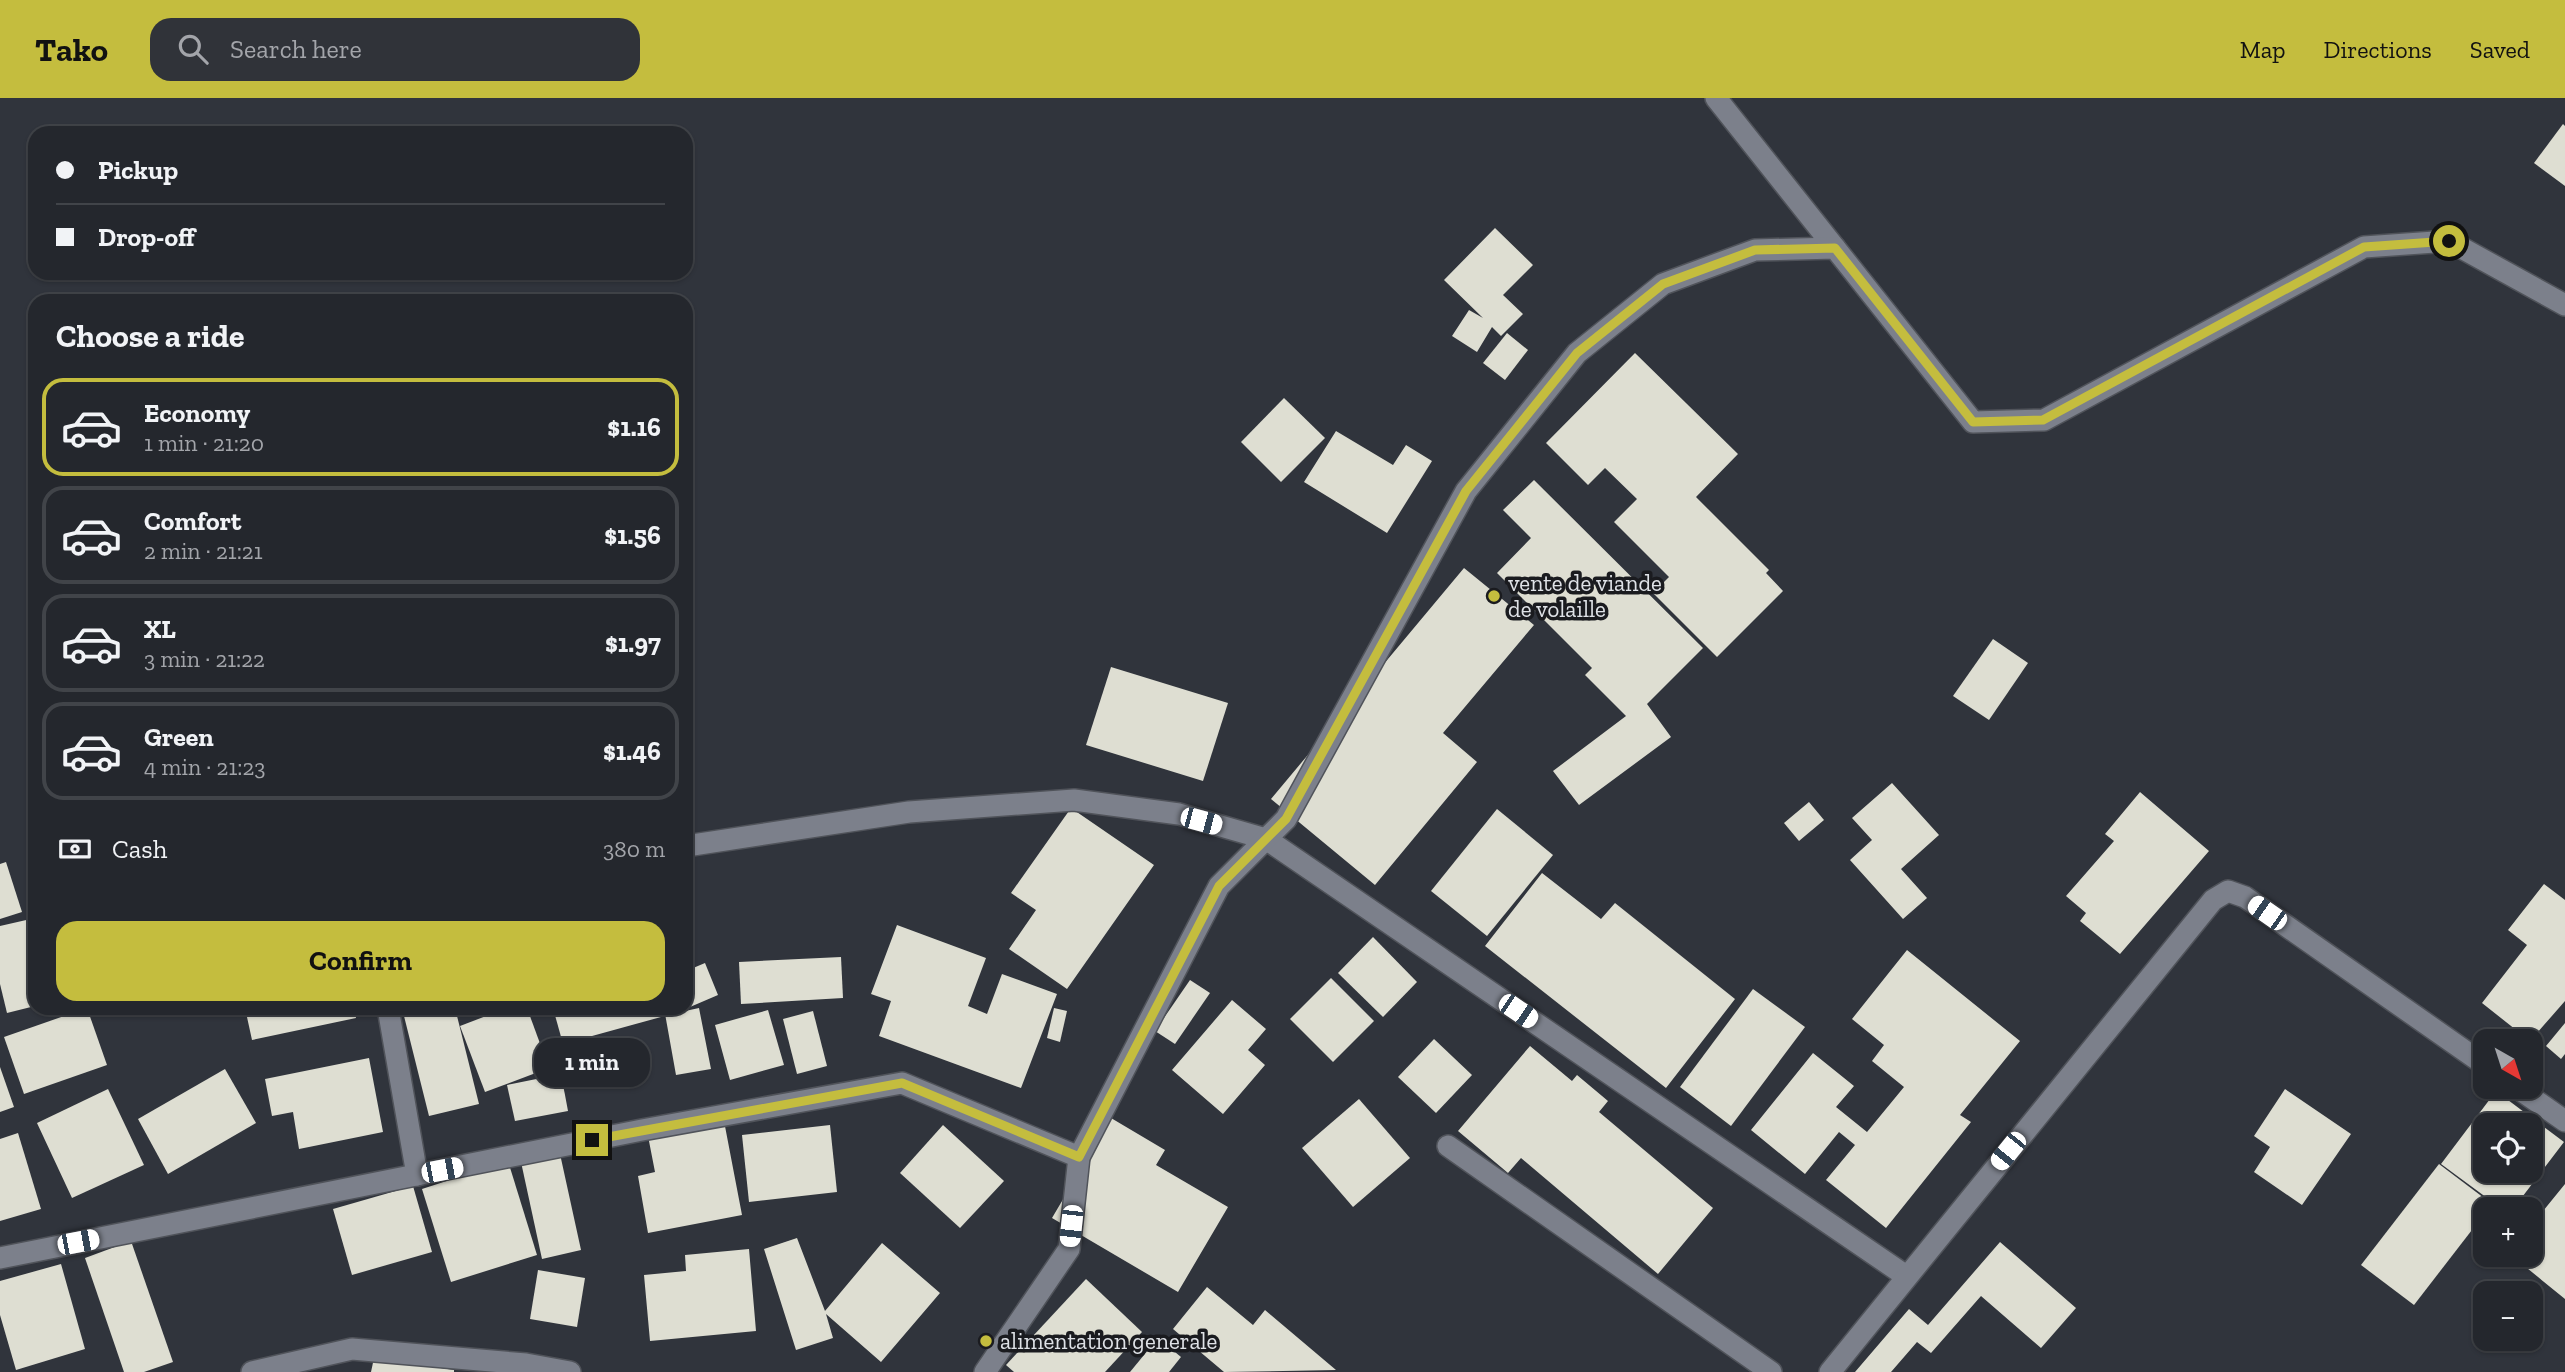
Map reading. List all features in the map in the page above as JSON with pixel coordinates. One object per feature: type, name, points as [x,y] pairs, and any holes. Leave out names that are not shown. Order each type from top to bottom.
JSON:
[{"type":"street","points":[[1716,98],[1973,422],[2043,420],[2364,247],[2449,241],[2565,305]]},
{"type":"street","points":[[985,1372],[1069,1249],[1079,1157],[1219,886],[1286,819],[1466,491],[1577,353],[1663,284],[1755,250],[1835,248]]},
{"type":"street","points":[[693,845],[909,812],[1074,800],[1179,814],[1266,839],[1906,1276]]},
{"type":"street","points":[[1830,1372],[2213,900],[2228,891],[2245,897],[2473,1057]]},
{"type":"street","points":[[389,1015],[417,1175]]},
{"type":"street","points":[[0,1258],[642,1130],[902,1083],[1079,1157]]},
{"type":"street","points":[[2533,1099],[2565,1121]]},
{"type":"street","points":[[1448,1146],[1771,1372]]},
{"type":"street","points":[[252,1372],[352,1349],[526,1364],[570,1372]]},
{"type":"building","points":[[2563,124],[2565,126],[2565,186],[2534,163]]},
{"type":"building","points":[[1495,228],[1533,265],[1503,295],[1523,314],[1501,336],[1492,327],[1477,352],[1452,336],[1469,310],[1483,318],[1444,280]]},
{"type":"building","points":[[1507,333],[1528,350],[1505,380],[1483,363]]},
{"type":"building","points":[[1635,353],[1738,454],[1696,497],[1769,570],[1766,573],[1783,591],[1717,657],[1653,593],[1669,577],[1614,522],[1637,499],[1605,468],[1588,485],[1546,443]]},
{"type":"building","points":[[1284,398],[1325,438],[1281,482],[1241,442]]},
{"type":"building","points":[[1336,431],[1393,465],[1406,445],[1432,461],[1387,533],[1304,482]]},
{"type":"building","points":[[1534,480],[1703,648],[1647,704],[1671,737],[1579,805],[1553,771],[1626,716],[1585,675],[1592,668],[1497,573],[1531,538],[1503,510]]},
{"type":"building","points":[[1464,568],[1534,625],[1443,733],[1477,762],[1375,885],[1271,799]]},
{"type":"building","points":[[1993,639],[2028,663],[1989,720],[1953,696]]},
{"type":"building","points":[[1111,667],[1228,703],[1203,781],[1086,745]]},
{"type":"building","points":[[1892,783],[1939,835],[1901,869],[1927,898],[1903,919],[1850,860],[1872,840],[1852,818]]},
{"type":"building","points":[[2140,792],[2209,851],[2120,954],[2080,921],[2086,913],[2066,896],[2114,841],[2105,834]]},
{"type":"building","points":[[1809,802],[1824,820],[1799,841],[1784,823]]},
{"type":"building","points":[[1071,808],[1154,865],[1067,989],[1009,949],[1036,910],[1011,893]]},
{"type":"building","points":[[1497,809],[1553,855],[1487,936],[1431,891]]},
{"type":"building","points":[[6,862],[22,912],[0,919],[0,864]]},
{"type":"building","points":[[1542,873],[1601,919],[1615,903],[1735,999],[1666,1088],[1485,946]]},
{"type":"building","points":[[2544,884],[2565,900],[2565,1001],[2540,1029],[2515,1029],[2482,1003],[2527,945],[2508,930]]},
{"type":"building","points":[[28,920],[28,1008],[7,1013],[0,984],[0,926]]},
{"type":"building","points":[[897,925],[986,958],[968,1006],[987,1014],[1002,974],[1057,994],[1021,1088],[879,1036],[891,1001],[871,994]]},
{"type":"building","points":[[1373,937],[1417,982],[1383,1017],[1338,973]]},
{"type":"building","points":[[1907,950],[2020,1041],[1960,1115],[1971,1122],[1886,1228],[1826,1180],[1855,1145],[1839,1132],[1805,1174],[1751,1130],[1813,1053],[1854,1086],[1836,1107],[1867,1132],[1904,1087],[1872,1061],[1884,1045],[1852,1019]]},
{"type":"building","points":[[841,957],[843,998],[741,1004],[739,962]]},
{"type":"building","points":[[705,963],[718,995],[693,1006],[693,968]]},
{"type":"building","points":[[1331,978],[1374,1021],[1333,1062],[1290,1019]]},
{"type":"building","points":[[1190,980],[1210,993],[1175,1044],[1155,1031]]},
{"type":"building","points":[[1753,989],[1805,1027],[1731,1126],[1680,1087]]},
{"type":"building","points":[[1232,1000],[1266,1029],[1248,1050],[1265,1065],[1223,1114],[1172,1070]]},
{"type":"building","points":[[699,1008],[711,1069],[676,1075],[665,1015],[693,1015],[693,1009]]},
{"type":"building","points":[[1054,1008],[1067,1011],[1060,1042],[1047,1038]]},
{"type":"building","points":[[768,1010],[784,1065],[730,1080],[715,1025]]},
{"type":"building","points":[[813,1011],[827,1066],[797,1074],[783,1019]]},
{"type":"building","points":[[67,1015],[89,1015],[107,1065],[24,1094],[4,1037]]},
{"type":"building","points":[[247,1015],[355,1015],[356,1018],[252,1040]]},
{"type":"building","points":[[404,1015],[457,1015],[479,1104],[429,1116]]},
{"type":"building","points":[[489,1015],[530,1015],[549,1068],[485,1092],[460,1026]]},
{"type":"building","points":[[555,1015],[661,1015],[661,1017],[563,1044]]},
{"type":"building","points":[[2565,1023],[2565,1054],[2561,1059],[2546,1046]]},
{"type":"building","points":[[1434,1039],[1472,1075],[1436,1113],[1398,1077]]},
{"type":"building","points":[[1530,1046],[1572,1081],[1577,1075],[1608,1101],[1599,1112],[1713,1208],[1658,1274],[1521,1158],[1508,1173],[1458,1131]]},
{"type":"building","points":[[369,1058],[383,1132],[299,1149],[293,1112],[272,1116],[265,1079]]},
{"type":"building","points":[[0,1067],[14,1107],[0,1112]]},
{"type":"building","points":[[225,1069],[256,1123],[168,1174],[138,1119]]},
{"type":"building","points":[[561,1074],[568,1111],[515,1121],[507,1085]]},
{"type":"building","points":[[108,1089],[144,1165],[72,1198],[37,1123]]},
{"type":"building","points":[[2285,1089],[2351,1134],[2302,1205],[2254,1172],[2270,1147],[2254,1136]]},
{"type":"building","points":[[1359,1099],[1410,1158],[1353,1207],[1302,1148]]},
{"type":"building","points":[[2490,1099],[2507,1099],[2525,1113],[2479,1113]]},
{"type":"building","points":[[1111,1118],[1165,1150],[1156,1165],[1228,1207],[1178,1292],[1052,1218]]},
{"type":"building","points":[[724,1121],[742,1215],[648,1233],[638,1176],[655,1172],[648,1136]]},
{"type":"building","points":[[2473,1122],[2473,1183],[2533,1183],[2522,1197],[2486,1197],[2441,1164]]},
{"type":"building","points":[[830,1125],[837,1192],[749,1202],[742,1135]]},
{"type":"building","points":[[943,1125],[1004,1181],[960,1228],[900,1173]]},
{"type":"building","points":[[2543,1126],[2564,1142],[2543,1170]]},
{"type":"building","points":[[18,1133],[41,1209],[0,1221],[0,1139]]},
{"type":"building","points":[[560,1154],[581,1250],[542,1259],[521,1162]]},
{"type":"building","points":[[508,1161],[537,1255],[451,1282],[422,1189]]},
{"type":"building","points":[[2439,1164],[2483,1197],[2473,1197],[2473,1229],[2414,1305],[2361,1265]]},
{"type":"building","points":[[2565,1184],[2565,1299],[2526,1267],[2543,1267],[2543,1211]]},
{"type":"building","points":[[413,1186],[432,1252],[352,1275],[333,1209]]},
{"type":"building","points":[[797,1238],[825,1311],[882,1243],[940,1293],[881,1362],[826,1314],[833,1338],[796,1350],[764,1249]]},
{"type":"building","points":[[131,1241],[173,1362],[144,1372],[124,1372],[85,1258]]},
{"type":"building","points":[[2000,1242],[2076,1308],[2041,1348],[1981,1296],[1931,1353],[1917,1342],[1891,1372],[1855,1372],[1909,1309],[1928,1325]]},
{"type":"building","points":[[749,1249],[756,1331],[650,1341],[644,1275],[686,1271],[685,1255]]},
{"type":"building","points":[[61,1264],[85,1349],[16,1370],[0,1315],[0,1281]]},
{"type":"building","points":[[538,1270],[585,1278],[577,1327],[530,1319]]},
{"type":"building","points":[[1086,1279],[1142,1332],[1105,1372],[1014,1372],[1006,1365]]},
{"type":"building","points":[[1207,1287],[1253,1325],[1265,1310],[1336,1370],[1224,1372],[1173,1329]]},
{"type":"building","points":[[1158,1338],[1181,1357],[1169,1372],[1130,1372]]},
{"type":"building","points":[[374,1358],[454,1370],[454,1372],[371,1372]]},
{"type":"place","name":"vente de viande de volaille","points":[[1494,596]]},
{"type":"place","name":"alimentation generale","points":[[986,1341]]},
{"type":"route","points":[[592,1140],[902,1083],[1079,1157],[1219,886],[1286,819],[1466,491],[1577,353],[1663,284],[1755,250],[1835,248],[1973,422],[2043,420],[2364,247],[2449,241]]}]
